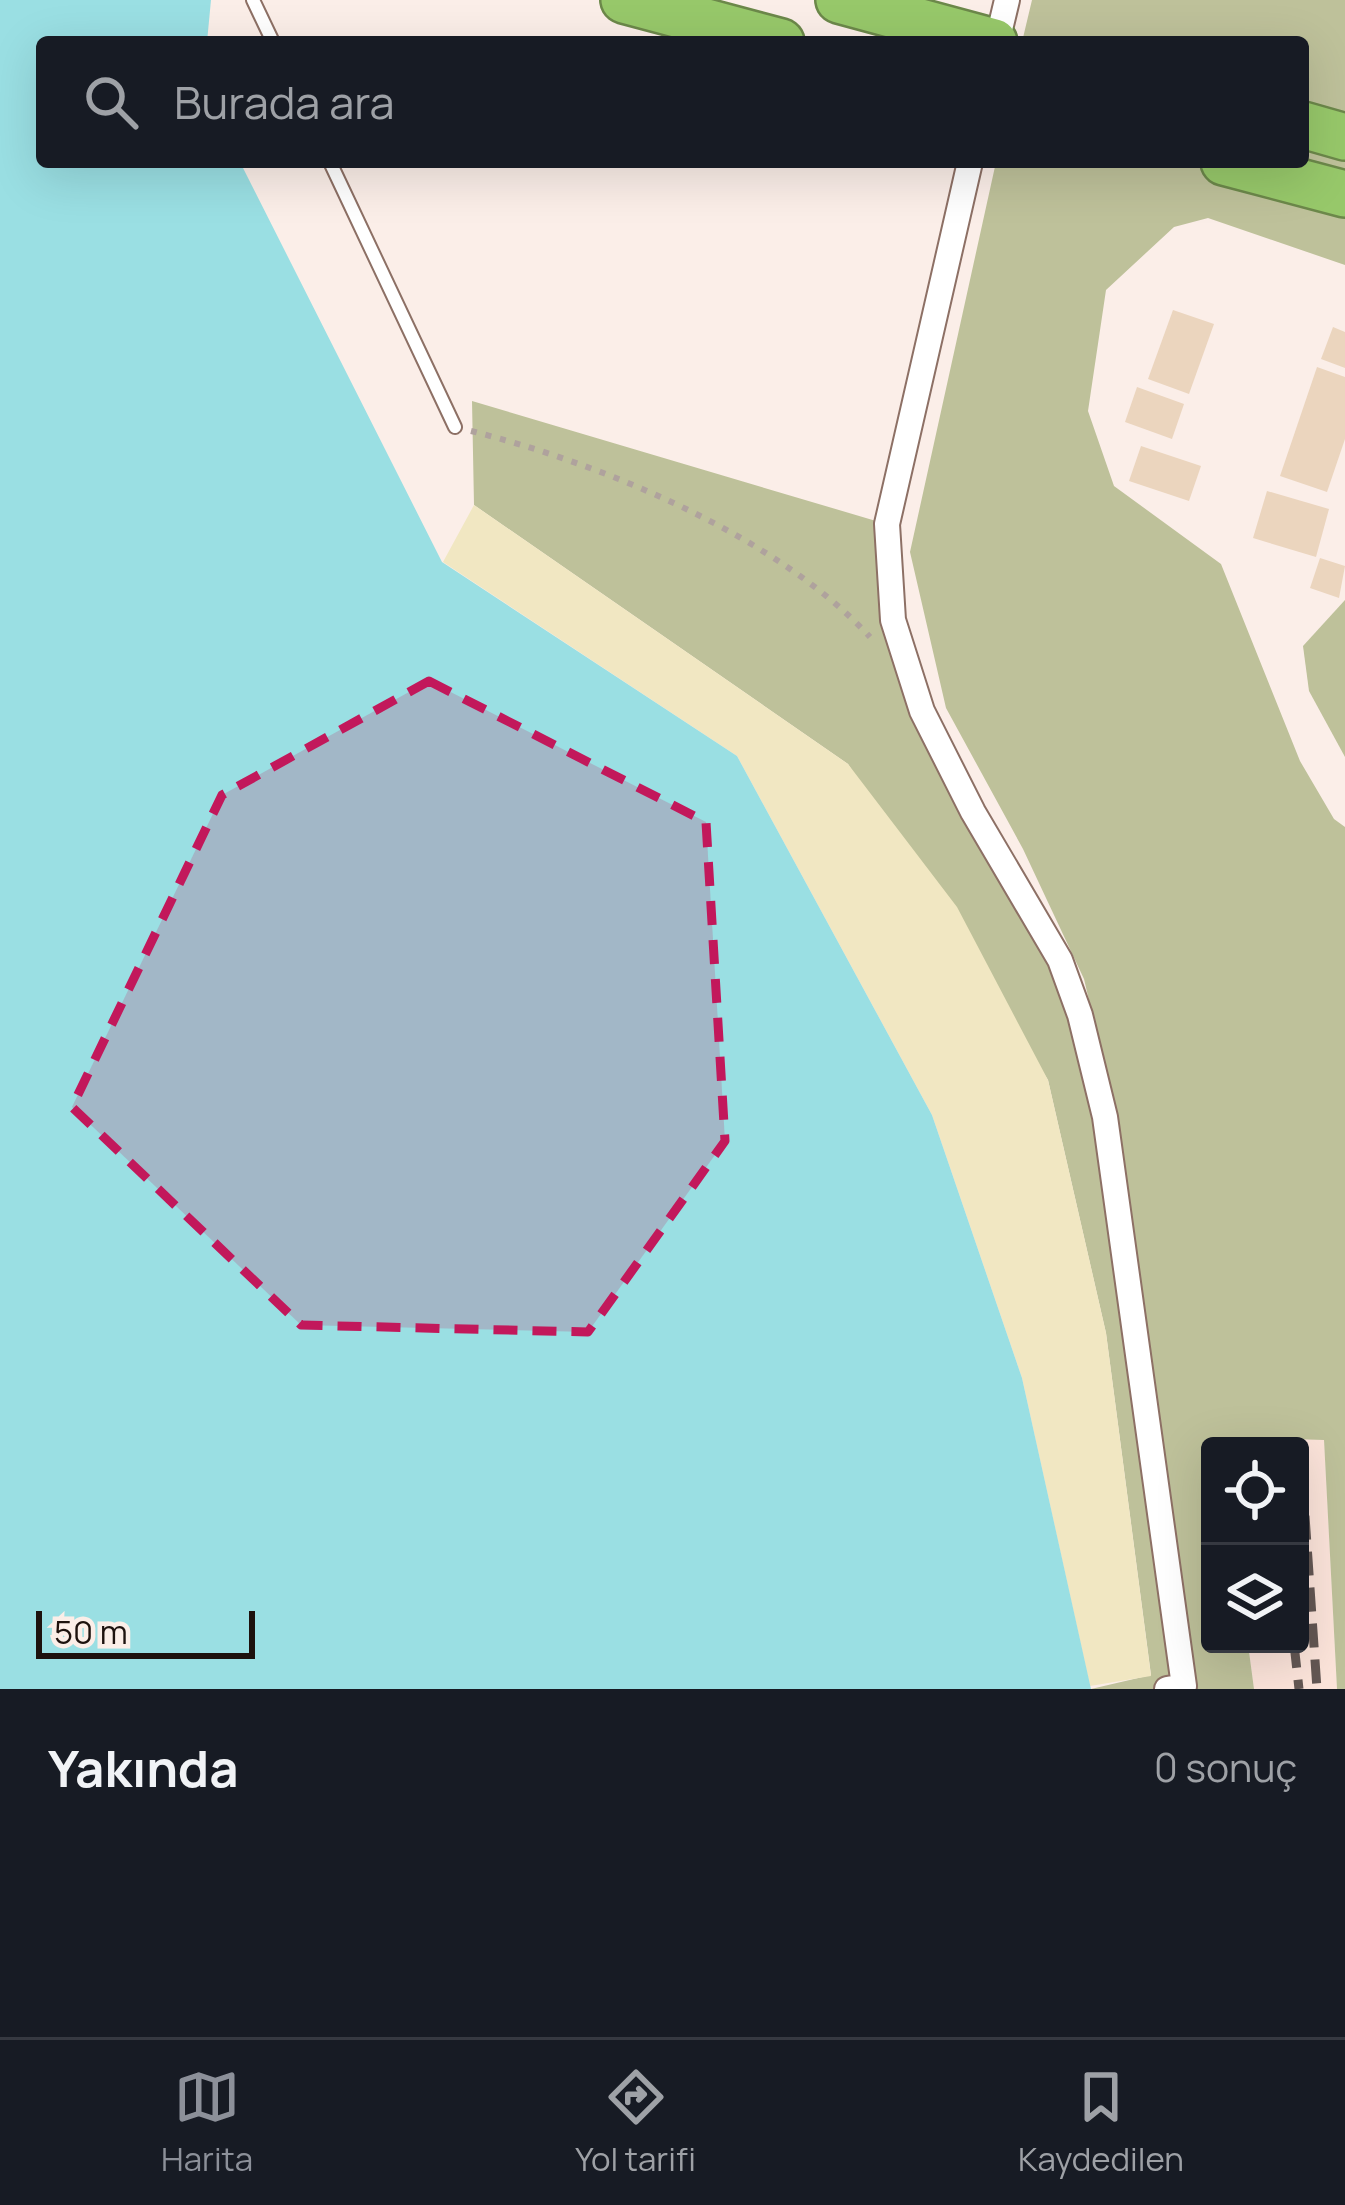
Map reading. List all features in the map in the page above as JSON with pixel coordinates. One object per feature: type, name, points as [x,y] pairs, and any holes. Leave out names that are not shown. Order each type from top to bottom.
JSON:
[{"type":"highway","points":[[624,0],[759,36]]},
{"type":"highway","points":[[838,0],[973,36]]},
{"type":"highway","points":[[1309,127],[1345,137]]},
{"type":"highway","points":[[1248,168],[1345,194]]},
{"type":"street","points":[[998,36],[1007,0]]},
{"type":"street","points":[[969,168],[886,524],[893,620],[922,711],[973,812],[1060,960],[1081,1015],[1105,1117],[1175,1687]]},
{"type":"lane","points":[[253,0],[270,36]]},
{"type":"lane","points":[[333,168],[455,427]]},
{"type":"path","points":[[455,427],[660,498],[737,538],[837,601],[884,651]]},
{"type":"highlighted area","points":[[429,681],[706,822],[725,1141],[588,1332],[301,1325],[72,1107],[222,795]]},
{"type":"shaded area","points":[[1309,1439],[1324,1439],[1337,1689],[1254,1689],[1249,1653],[1309,1653]]},
{"type":"green space","points":[[1032,0],[1345,0],[1345,265],[1208,218],[1174,227],[1106,290],[1088,411],[1114,486],[1221,564],[1300,761],[1334,819],[1345,827],[1345,1689],[1337,1689],[1324,1440],[1201,1437],[1201,1653],[1249,1653],[1254,1689],[1191,1689],[1112,1098],[1084,979],[1023,849],[946,708],[910,552],[995,168],[1309,168],[1309,36],[1023,36]]},
{"type":"green space","points":[[472,401],[876,521],[882,621],[1053,963],[1100,1120],[1180,1683],[1160,1689],[1091,1689],[1151,1675],[1106,1333],[1048,1080],[848,764],[474,505]]},
{"type":"green space","points":[[1345,600],[1345,757],[1309,691],[1303,646]]},
{"type":"sand","points":[[474,505],[848,764],[957,907],[1048,1080],[1106,1333],[1151,1676],[1090,1686],[1022,1378],[932,1115],[737,756],[443,562]]},
{"type":"water","points":[[0,0],[211,0],[208,36],[36,36],[36,168],[243,168],[442,562],[737,756],[932,1115],[1022,1378],[1091,1689],[0,1689]]},
{"type":"building","points":[[1173,310],[1214,324],[1189,394],[1148,379]]},
{"type":"building","points":[[1333,327],[1345,332],[1345,368],[1321,359]]},
{"type":"building","points":[[1317,367],[1345,377],[1345,439],[1327,492],[1280,476]]},
{"type":"building","points":[[1137,387],[1184,404],[1172,439],[1125,422]]},
{"type":"building","points":[[1141,446],[1201,466],[1189,501],[1129,481]]},
{"type":"building","points":[[1267,491],[1329,509],[1316,557],[1253,538]]},
{"type":"building","points":[[1320,558],[1345,566],[1339,598],[1310,588]]},
{"type":"railway","points":[[1307,1545],[1317,1689]]},
{"type":"railway","points":[[1295,1653],[1299,1689]]}]
